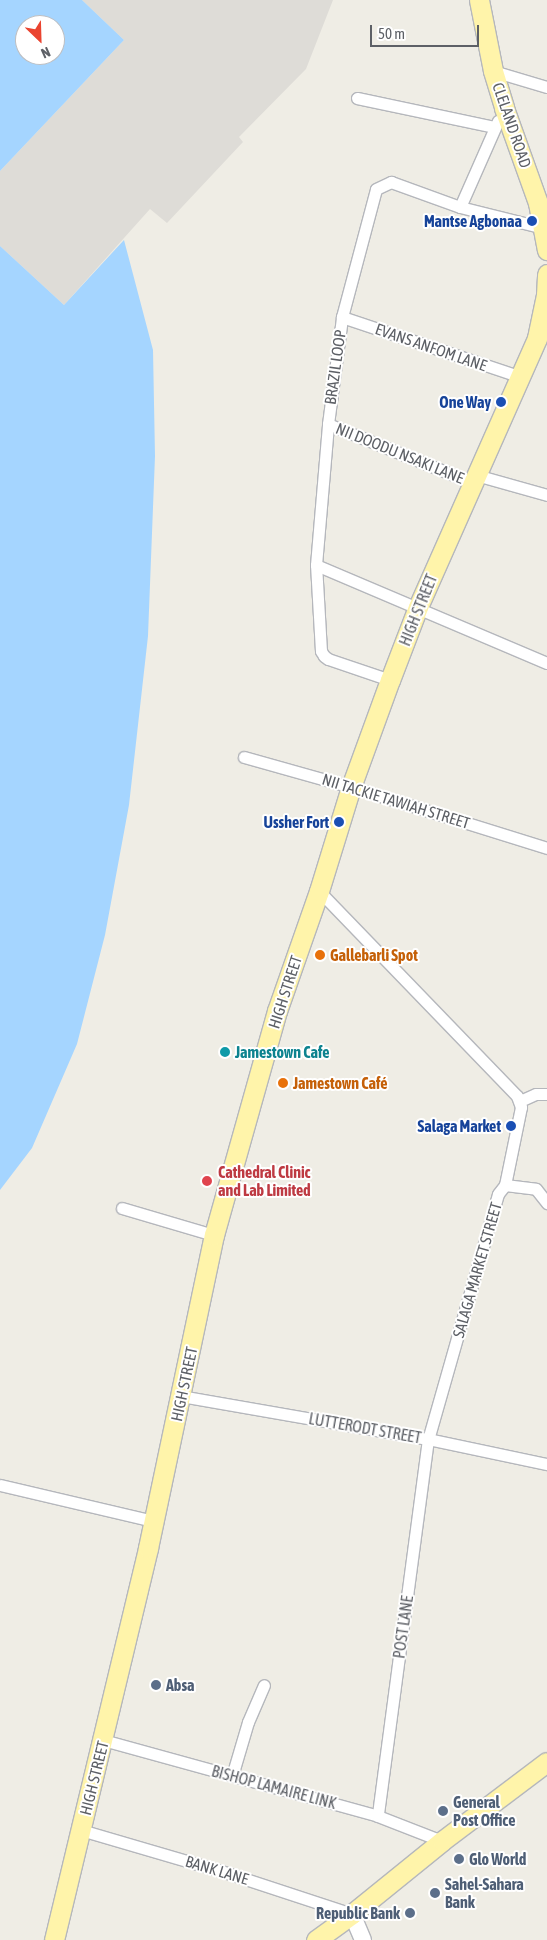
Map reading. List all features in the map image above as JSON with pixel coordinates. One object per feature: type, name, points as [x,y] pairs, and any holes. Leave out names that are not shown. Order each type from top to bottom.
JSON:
[{"type":"main road","name":"CLELAND ROAD","points":[[479,0],[493,71],[504,108],[538,203],[547,250]]},
{"type":"main road","name":"HIGH STREET","points":[[54,1940],[104,1740],[154,1521],[214,1234],[277,1011],[319,891],[351,787],[418,607],[521,377],[536,338],[546,295],[547,274]]},
{"type":"main road","points":[[316,1940],[352,1914],[442,1841],[547,1762]]},
{"type":"main road","points":[[352,1914],[363,1940]]},
{"type":"street","points":[[493,71],[547,87]]},
{"type":"street","points":[[357,98],[496,127]]},
{"type":"street","points":[[460,208],[504,108]]},
{"type":"street","name":"BRAZIL LOOP","points":[[390,680],[324,656],[322,651],[316,565],[328,424],[342,317],[376,189],[391,182],[460,208],[544,228]]},
{"type":"street","name":"EVANS ANFOM LANE","points":[[342,317],[521,377]]},
{"type":"street","name":"NII DOODU NSAKI LANE","points":[[328,424],[475,479],[547,495]]},
{"type":"street","points":[[316,565],[547,663]]},
{"type":"street","name":"NII TACKIE TAWIAH STREET","points":[[244,757],[351,787],[547,848]]},
{"type":"street","points":[[319,891],[520,1101],[536,1094],[547,1094]]},
{"type":"street","name":"SALAGA MARKET STREET","points":[[428,1439],[498,1194],[505,1185],[521,1107],[520,1101]]},
{"type":"street","points":[[505,1185],[536,1189],[547,1203]]},
{"type":"street","points":[[122,1208],[214,1234]]},
{"type":"street","name":"LUTTERODT STREET","points":[[181,1396],[428,1439],[547,1464]]},
{"type":"street","name":"POST LANE","points":[[378,1816],[428,1439]]},
{"type":"street","points":[[0,1485],[154,1521]]},
{"type":"street","points":[[232,1776],[248,1722],[264,1685]]},
{"type":"street","name":"BISHOP LAMAIRE LINK","points":[[104,1740],[378,1816],[442,1841]]},
{"type":"street","name":"BANK LANE","points":[[81,1830],[218,1870],[352,1914]]},
{"type":"shaded area","points":[[82,0],[333,0],[306,69],[239,137],[243,142],[167,223],[150,209],[64,305],[0,246],[0,171],[124,40]]},
{"type":"water","points":[[0,0],[82,0],[124,40],[0,171]]},
{"type":"water","points":[[124,240],[153,350],[155,456],[148,636],[129,805],[105,935],[77,1044],[32,1148],[0,1190],[0,246],[64,305]]},
{"type":"place","name":"Mantse Agbonaa","points":[[532,221]]},
{"type":"place","name":"One Way","points":[[501,402]]},
{"type":"place","name":"Ussher Fort","points":[[339,822]]},
{"type":"place","name":"Gallebarli Spot","points":[[320,955]]},
{"type":"place","name":"Jamestown Cafe","points":[[225,1052]]},
{"type":"place","name":"Jamestown Café","points":[[283,1083]]},
{"type":"place","name":"Salaga Market","points":[[511,1126]]},
{"type":"place","name":"Cathedral Clinic and Lab Limited","points":[[207,1181]]},
{"type":"place","name":"Absa","points":[[156,1685]]},
{"type":"place","name":"General Post Office","points":[[443,1811]]},
{"type":"place","name":"Glo World","points":[[459,1859]]},
{"type":"place","name":"Sahel-Sahara Bank","points":[[435,1893]]},
{"type":"place","name":"Republic Bank","points":[[410,1913]]}]
